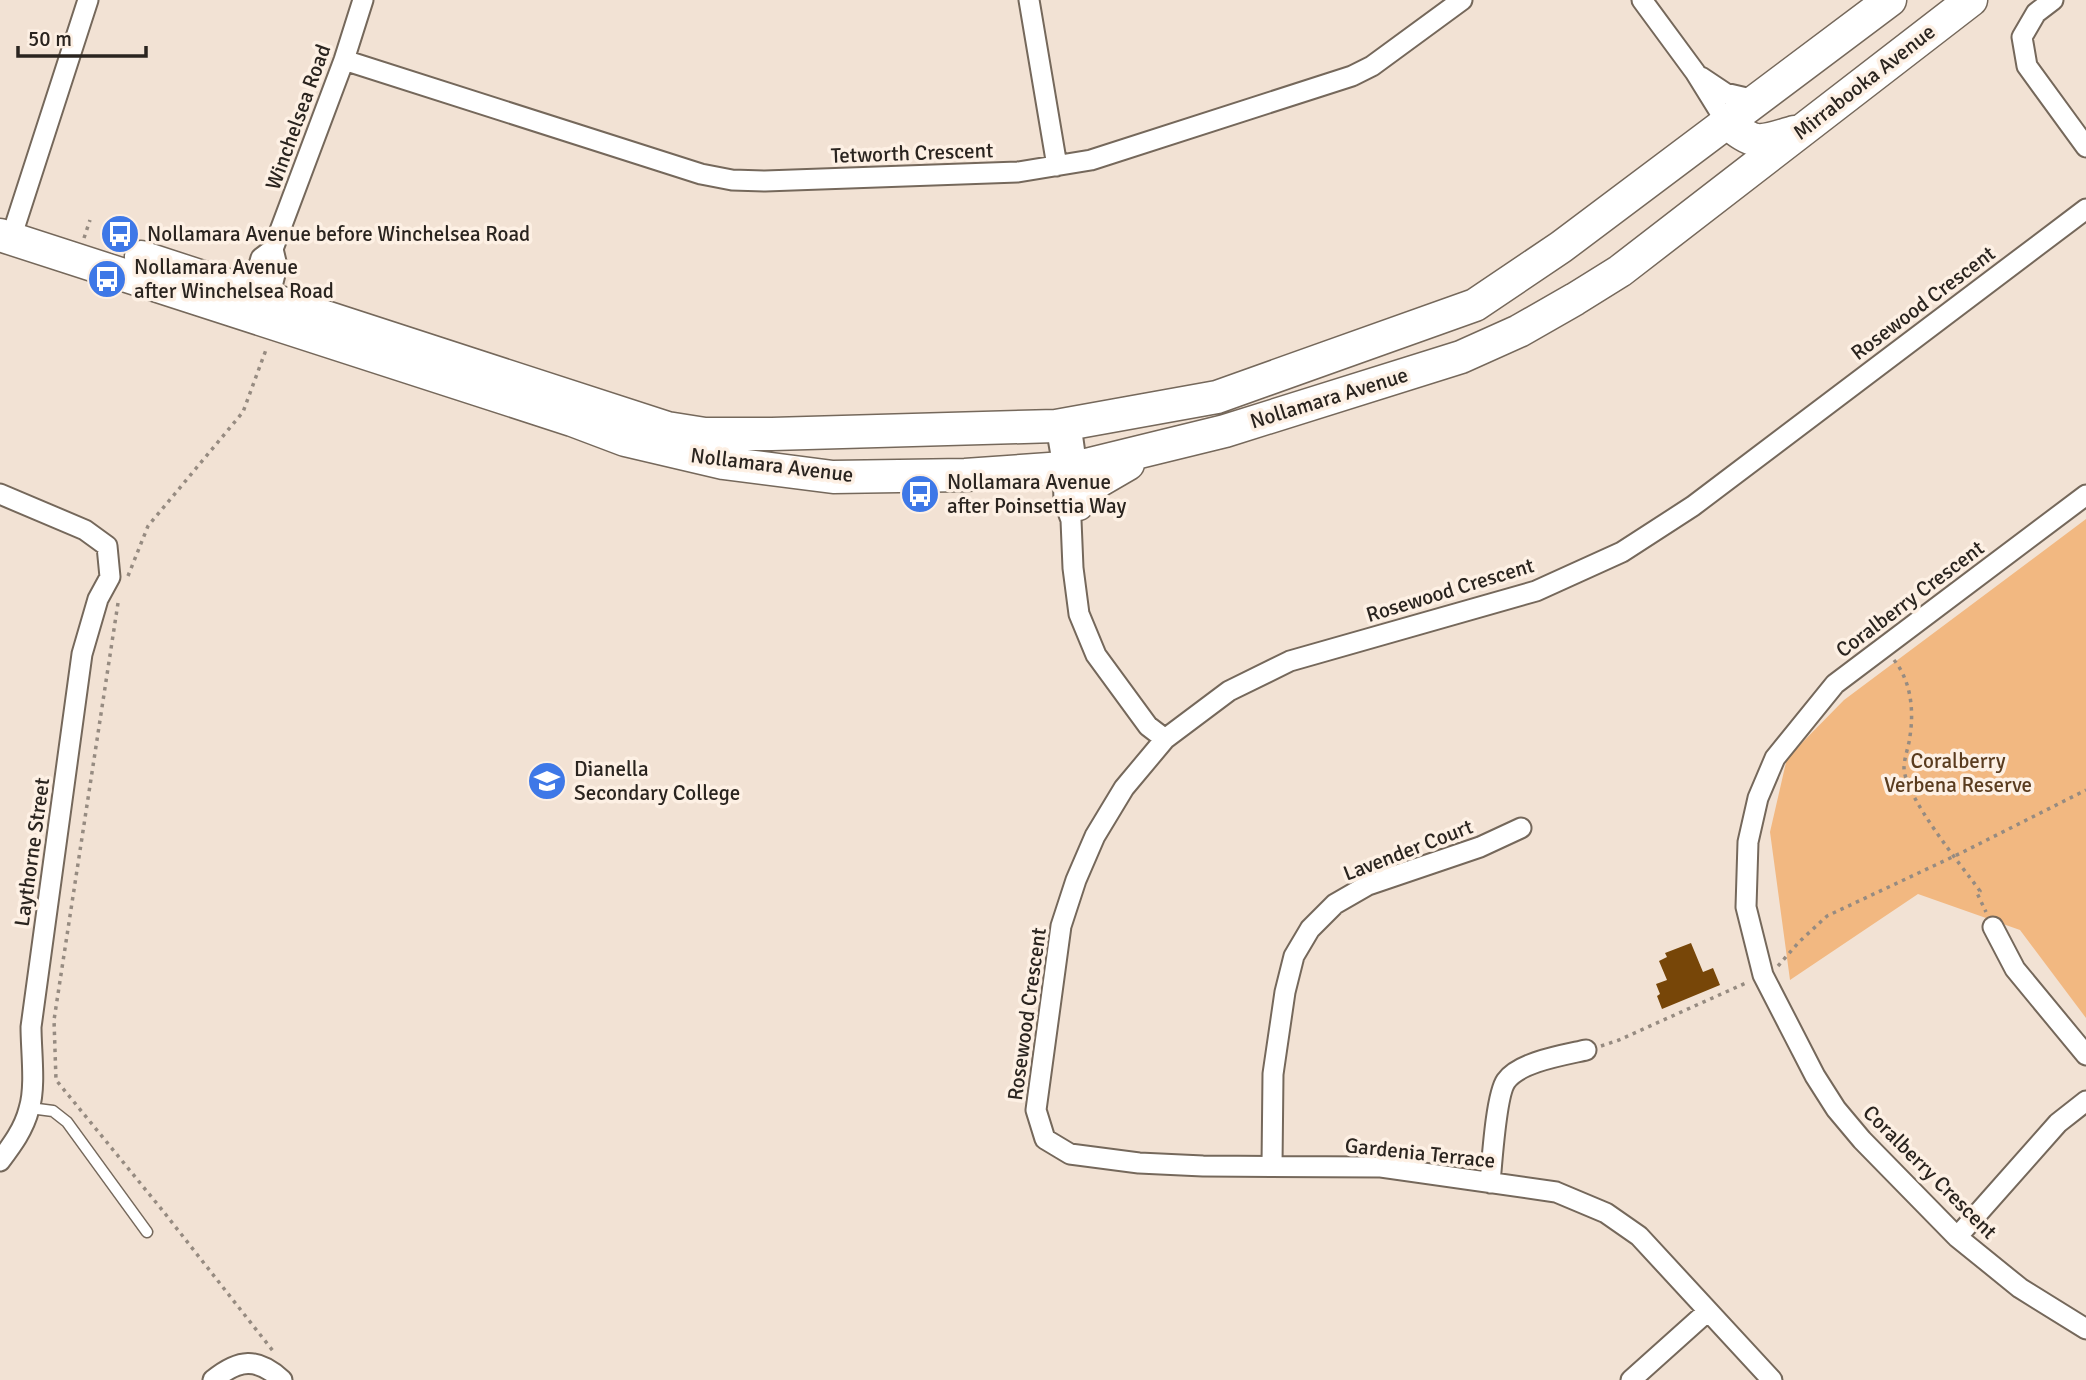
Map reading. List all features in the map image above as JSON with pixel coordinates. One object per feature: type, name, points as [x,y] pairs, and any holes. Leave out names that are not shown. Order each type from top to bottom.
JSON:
[{"type":"main road","points":[[1803,130],[1761,142],[1748,139],[1726,122],[1890,0]]},
{"type":"main road","name":"Mirrabooka Avenue","points":[[1757,164],[1971,0]]},
{"type":"main road","name":"Nollamara Avenue","points":[[260,312],[391,339],[667,428],[705,434],[1064,426],[1217,397],[1475,305],[1561,247],[1726,122]]},
{"type":"main road","name":"Nollamara Avenue","points":[[7,226],[636,443],[723,463],[834,477],[965,475],[1070,467],[1225,431],[1461,357],[1519,331],[1620,271],[1757,164]]},
{"type":"main road","points":[[772,434],[773,454],[777,458],[828,468],[852,477]]},
{"type":"main road","points":[[1015,471],[1049,486],[1071,509],[1097,482],[1156,447]]},
{"type":"street","points":[[7,226],[88,0]]},
{"type":"street","name":"Winchelsea Road","points":[[260,312],[261,258],[273,249],[344,60],[363,0]]},
{"type":"street","points":[[1029,0],[1057,166]]},
{"type":"street","name":"Tetworth Crescent","points":[[344,60],[701,174],[732,180],[779,181],[1018,172],[1091,160],[1352,76],[1373,66],[1462,0]]},
{"type":"street","points":[[1642,0],[1695,72],[1726,122]]},
{"type":"street","points":[[2053,0],[2036,13],[2022,37],[2027,66],[2086,147]]},
{"type":"street","points":[[1695,72],[1725,93],[1755,100]]},
{"type":"street","name":"Rosewood Crescent","points":[[1045,1139],[1036,1110],[1061,926],[1076,880],[1095,836],[1124,788],[1165,739],[1230,691],[1290,661],[1536,591],[1622,552],[1693,506],[2086,209]]},
{"type":"street","points":[[1064,426],[1070,467],[1073,568],[1079,614],[1096,656],[1148,726],[1165,739]]},
{"type":"street","name":"Laythorne Street","points":[[0,494],[85,530],[107,546],[110,577],[89,624],[80,668],[32,1027],[30,1108],[18,1137],[0,1161]]},
{"type":"street","name":"Coralberry Crescent","points":[[2086,495],[1835,684],[1775,758],[1758,798],[1748,842],[1746,906],[1763,975],[1815,1076],[1836,1109],[1862,1140],[1958,1237],[2020,1288],[2086,1329]]},
{"type":"street","name":"Lavender Court","points":[[1272,1165],[1273,1074],[1285,992],[1294,956],[1310,929],[1335,904],[1368,886],[1480,848],[1521,828]]},
{"type":"street","points":[[1993,928],[2015,969],[2086,1055]]},
{"type":"street","points":[[1490,1183],[1498,1107],[1506,1081],[1525,1067],[1586,1050]]},
{"type":"street","points":[[1958,1237],[2058,1123],[2086,1101]]},
{"type":"street","name":"Gardenia Terrace","points":[[1045,1139],[1070,1154],[1139,1163],[1381,1167],[1556,1192],[1606,1213],[1639,1236],[1772,1380]]},
{"type":"street","points":[[1631,1380],[1708,1311]]},
{"type":"street","points":[[213,1380],[228,1368],[247,1363],[267,1366],[282,1380]]},
{"type":"lane","points":[[30,1108],[53,1111],[67,1122],[147,1232]]},
{"type":"path","points":[[128,576],[148,526],[243,412],[260,312]]},
{"type":"path","points":[[118,601],[54,1020],[56,1080],[279,1359]]},
{"type":"path","points":[[1885,647],[1901,668],[1912,701],[1911,734],[1904,769],[1920,807],[1980,891],[1977,893],[1993,928]]},
{"type":"path","points":[[1774,971],[1799,942],[1827,916],[2086,790]]},
{"type":"path","points":[[1586,1050],[1619,1041],[1750,981]]},
{"type":"green space","name":"Coralberry Verbena Reserve","points":[[2086,519],[2086,1018],[2020,930],[1918,894],[1790,980],[1770,832],[1787,758],[1844,700]]},
{"type":"building","points":[[1691,943],[1703,972],[1713,968],[1720,985],[1662,1009],[1656,984],[1667,980],[1659,961],[1667,957],[1665,953]]},
{"type":"place","name":"Nollamara Avenue before Winchelsea Road","points":[[120,234]]},
{"type":"place","name":"Nollamara Avenue after Winchelsea Road","points":[[107,279]]},
{"type":"place","name":"Nollamara Avenue after Poinsettia Way","points":[[920,494]]},
{"type":"place","name":"Dianella Secondary College","points":[[547,781]]}]
